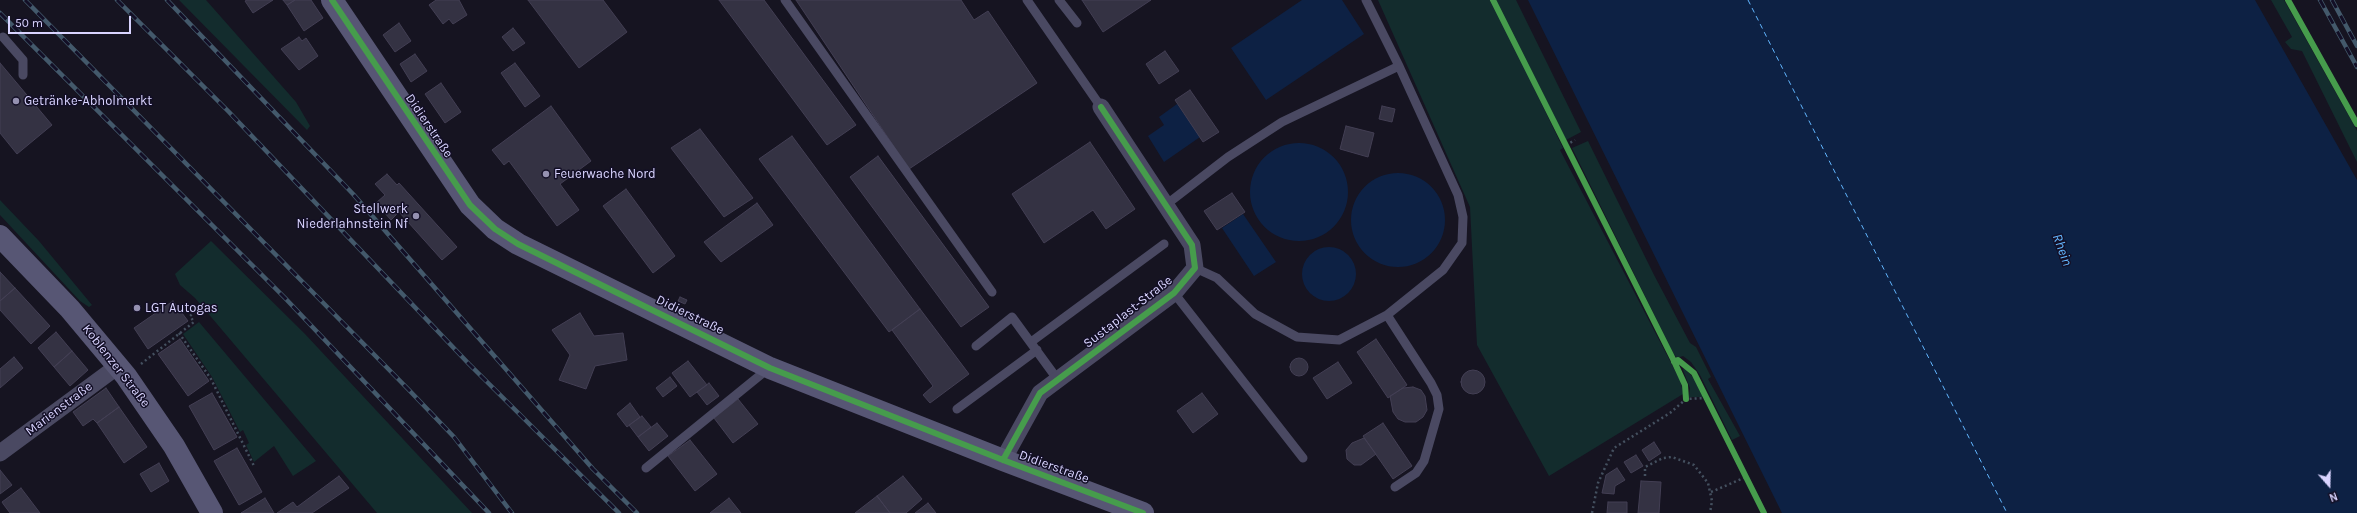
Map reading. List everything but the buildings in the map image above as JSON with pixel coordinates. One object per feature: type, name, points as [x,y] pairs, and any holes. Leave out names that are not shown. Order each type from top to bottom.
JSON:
[{"type":"street","name":"Didierstraße","points":[[332,0],[470,205],[495,229],[518,244],[770,368],[1003,460],[1143,513]]},
{"type":"street","points":[[1101,107],[1167,204],[1192,245],[1195,268]]},
{"type":"street","name":"Koblenzer Straße","points":[[0,236],[70,309],[122,371],[174,446],[212,513]]},
{"type":"street","name":"Sustaplast-Straße","points":[[1003,460],[1040,393],[1174,293],[1195,268]]},
{"type":"street","name":"Marienstraße","points":[[0,453],[122,371]]},
{"type":"lane","points":[[785,0],[992,292]]},
{"type":"lane","points":[[1028,0],[1101,107]]},
{"type":"lane","points":[[1059,0],[1077,23]]},
{"type":"lane","points":[[1195,268],[1217,278],[1255,314],[1297,337],[1339,340],[1387,315],[1443,270],[1462,243],[1463,217],[1458,195],[1399,66],[1366,0]]},
{"type":"lane","points":[[3,37],[23,60],[23,75]]},
{"type":"lane","points":[[1167,204],[1228,157],[1282,122],[1399,66]]},
{"type":"lane","points":[[1031,342],[1164,244]]},
{"type":"lane","points":[[1174,293],[1303,458]]},
{"type":"lane","points":[[1387,315],[1432,382],[1438,395],[1439,409],[1424,461],[1416,473],[1395,487]]},
{"type":"lane","points":[[976,346],[1012,317],[1058,380]]},
{"type":"lane","points":[[957,408],[1037,350]]},
{"type":"lane","points":[[646,468],[770,368]]},
{"type":"path","points":[[1566,145],[1575,140]]},
{"type":"path","points":[[122,371],[180,333],[194,322],[190,316],[198,309]]},
{"type":"path","points":[[180,333],[211,379],[254,466]]},
{"type":"path","points":[[1592,513],[1598,483],[1614,448],[1670,413],[1686,399],[1707,398]]},
{"type":"path","points":[[1645,476],[1646,467],[1663,458],[1672,457],[1694,465],[1703,474],[1711,492],[1710,513]]},
{"type":"path","points":[[1711,492],[1746,477]]},
{"type":"green space","points":[[179,0],[206,0],[296,102],[310,126],[307,130]]},
{"type":"green space","points":[[1378,0],[1516,0],[1581,132],[1566,140],[1534,78],[1533,86],[1563,148],[1560,150],[1681,382],[1683,394],[1549,476],[1477,345],[1470,207]]},
{"type":"green space","points":[[2271,0],[2284,0],[2355,127],[2357,131],[2357,162],[2302,51],[2291,49],[2285,42],[2292,37]]},
{"type":"green space","points":[[1588,141],[1654,275],[1690,343],[1696,347],[1711,377],[1708,379],[1740,436],[1732,440],[1700,375],[1691,362],[1683,356],[1677,358],[1673,353],[1572,148]]},
{"type":"green space","points":[[0,200],[39,241],[92,305],[89,307],[80,301],[0,215]]},
{"type":"green space","points":[[211,241],[305,334],[472,513],[377,513],[195,298],[180,285],[175,274]]},
{"type":"green space","points":[[199,322],[316,461],[293,476],[274,446],[254,462],[246,445],[249,443],[243,430],[240,432],[212,377],[183,334]]},
{"type":"green space","points":[[1684,368],[1694,378],[1703,397],[1689,397],[1690,388],[1683,370]]},
{"type":"water","points":[[1302,0],[1342,0],[1364,34],[1266,100],[1231,48]]},
{"type":"water","name":"Rhein","points":[[1528,0],[2255,0],[2357,180],[2357,513],[1782,513]]},
{"type":"water","points":[[1177,104],[1200,137],[1164,162],[1148,136],[1164,125],[1159,117]]},
{"type":"water","points":[[1299,143],[1309,144],[1326,151],[1340,165],[1347,182],[1347,202],[1340,219],[1326,233],[1309,240],[1299,241],[1289,240],[1272,233],[1258,219],[1251,202],[1250,192],[1251,182],[1258,165],[1272,151],[1289,144]]},
{"type":"water","points":[[1389,173],[1407,173],[1416,176],[1432,186],[1442,202],[1445,211],[1445,229],[1442,238],[1432,254],[1416,264],[1407,267],[1389,267],[1380,264],[1364,254],[1354,238],[1351,229],[1351,211],[1354,202],[1364,186],[1380,176]]},
{"type":"water","points":[[1243,214],[1276,262],[1254,276],[1222,228]]},
{"type":"water","points":[[1324,247],[1334,247],[1344,251],[1352,259],[1356,269],[1356,279],[1352,289],[1344,297],[1334,301],[1324,301],[1314,297],[1306,289],[1302,279],[1302,269],[1306,259],[1314,251]]},
{"type":"ferry route","points":[[1748,0],[2007,513]]},
{"type":"railway","points":[[25,0],[454,437],[512,513]]},
{"type":"railway","points":[[117,0],[229,112],[469,364],[619,513]]},
{"type":"railway","points":[[167,0],[353,194],[593,469],[637,513]]},
{"type":"railway","points":[[2320,0],[2357,67]]},
{"type":"railway","points":[[2332,0],[2357,46]]},
{"type":"railway","points":[[0,13],[285,298],[489,513]]},
{"type":"cycle path","points":[[332,0],[470,205],[495,229],[518,244],[770,368],[1003,460],[1143,513]]},
{"type":"cycle path","points":[[1493,0],[1673,359],[1685,385],[1686,399]]},
{"type":"cycle path","points":[[2288,0],[2357,124]]},
{"type":"cycle path","points":[[1003,460],[1040,393],[1174,293],[1195,268],[1192,245],[1101,107]]},
{"type":"cycle path","points":[[1674,362],[1678,360],[1694,373],[1764,513]]},
{"type":"place","name":"Getränke-Abholmarkt","points":[[16,101]]},
{"type":"place","name":"Feuerwache Nord","points":[[546,174]]},
{"type":"place","name":"Stellwerk Niederlahnstein Nf","points":[[416,216]]},
{"type":"place","name":"LGT Autogas","points":[[137,308]]}]
